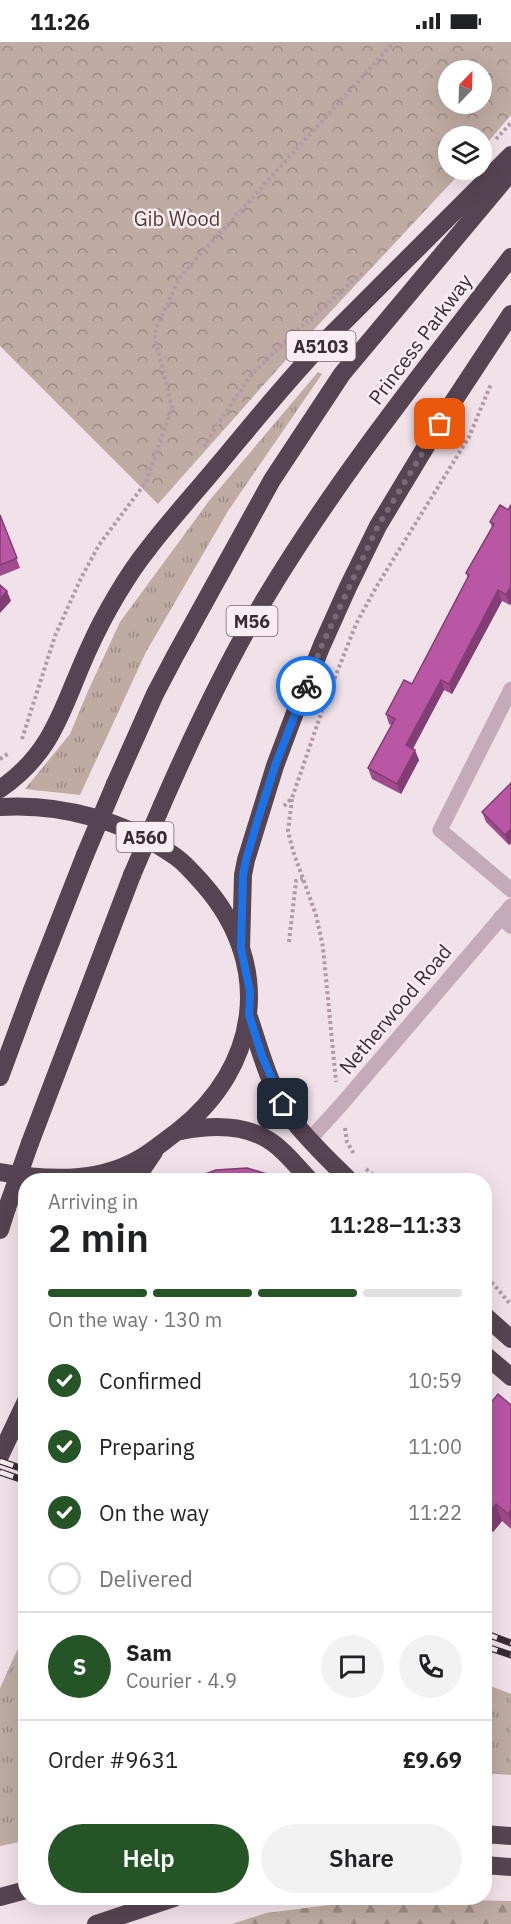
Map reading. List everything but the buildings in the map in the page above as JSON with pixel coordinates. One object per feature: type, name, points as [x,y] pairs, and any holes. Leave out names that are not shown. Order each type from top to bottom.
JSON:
[{"type":"highway","name":"A5103","points":[[0,789],[31,764],[43,748],[56,726],[78,672],[102,623],[147,550],[291,379],[511,155]]},
{"type":"highway","name":"Princess Parkway","points":[[0,1077],[85,855],[115,784],[175,656],[272,480],[342,374],[511,171]]},
{"type":"highway","name":"Princess Parkway","points":[[19,1173],[132,875],[203,714],[242,637],[324,506],[364,449],[511,256]]},
{"type":"highway","points":[[241,948],[243,875],[246,860],[275,766],[322,645],[378,526],[449,408],[511,314]]},
{"type":"highway","name":"A560","points":[[0,807],[63,811],[99,819],[145,837],[177,858],[212,894],[227,914],[241,948],[250,992],[249,1015],[239,1055],[230,1072],[195,1118],[157,1148],[118,1169],[100,1173]]},
{"type":"highway","name":"A560","points":[[249,1015],[262,1056],[278,1093],[295,1123],[342,1173]]},
{"type":"highway","points":[[177,1132],[221,1127],[254,1133],[274,1144],[303,1173]]},
{"type":"highway","points":[[140,1173],[157,1148]]},
{"type":"highway","name":"A560","points":[[0,1172],[18,1174]]},
{"type":"highway","name":"Princess Parkway","points":[[0,1230],[18,1177]]},
{"type":"highway","points":[[492,1322],[511,1339]]},
{"type":"highway","points":[[492,1361],[511,1377]]},
{"type":"highway","points":[[2,1451],[18,1418]]},
{"type":"highway","points":[[492,1835],[511,1836]]},
{"type":"highway","points":[[492,1866],[511,1867]]},
{"type":"highway","points":[[0,1897],[18,1892]]},
{"type":"highway","points":[[96,1924],[153,1905]]},
{"type":"street","points":[[511,689],[440,830],[511,890]]},
{"type":"street","name":"Netherwood Road","points":[[310,1139],[507,917]]},
{"type":"path","points":[[20,746],[55,636],[81,578],[99,544],[146,482],[172,408],[154,333],[180,277],[394,42]]},
{"type":"path","points":[[338,1089],[330,1032],[323,947],[316,915],[288,831],[292,798],[323,708],[356,624],[378,584],[469,437],[493,379]]},
{"type":"path","points":[[0,759],[13,750]]},
{"type":"path","points":[[276,814],[292,798]]},
{"type":"path","points":[[289,942],[296,881],[303,879]]},
{"type":"path","points":[[492,1282],[511,1305]]},
{"type":"green space","name":"Gib Wood","points":[[0,42],[511,42],[511,115],[492,137],[492,126],[438,126],[438,180],[454,180],[292,353],[158,504],[0,346]]},
{"type":"green space","points":[[318,372],[322,374],[228,511],[146,652],[80,795],[25,789],[70,734],[120,622],[209,501]]},
{"type":"green space","points":[[18,1648],[18,1842],[0,1846],[0,1688]]},
{"type":"green space","points":[[492,1687],[511,1694],[511,1775],[492,1774]]},
{"type":"green space","points":[[492,1901],[511,1901],[511,1924],[232,1924],[266,1913],[329,1905],[492,1905]]},
{"type":"railway","points":[[0,1461],[18,1467]]},
{"type":"railway","points":[[0,1472],[18,1478]]},
{"type":"railway","points":[[492,1636],[511,1643]]},
{"type":"railway","points":[[492,1649],[511,1655]]},
{"type":"way so far","points":[[306,686],[348,587],[378,526],[440,424]]},
{"type":"route","points":[[283,1104],[262,1056],[249,1015],[250,992],[241,948],[243,875],[275,766],[306,686]]}]
